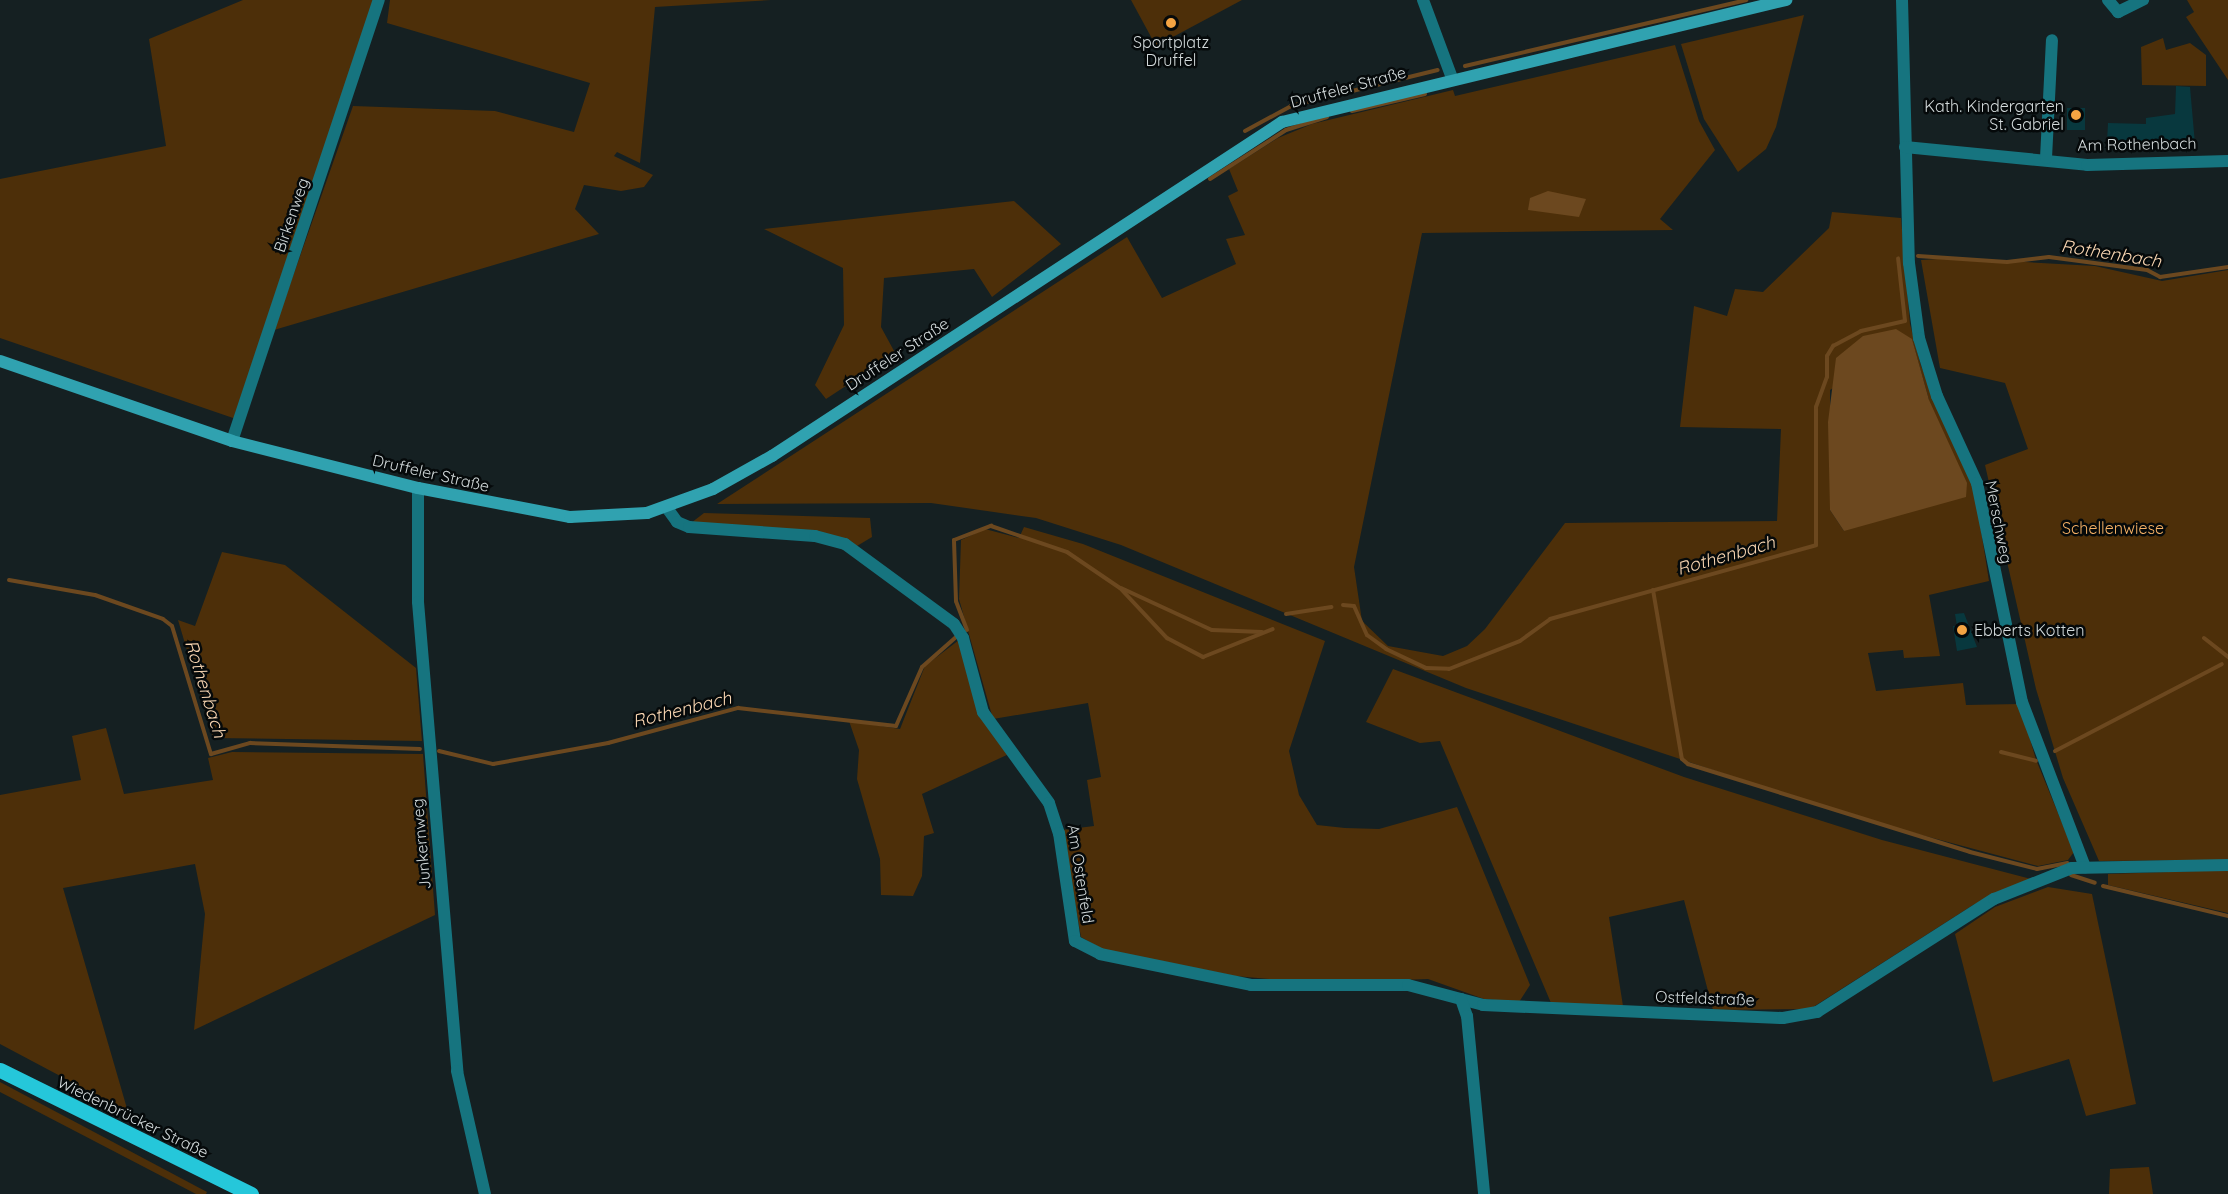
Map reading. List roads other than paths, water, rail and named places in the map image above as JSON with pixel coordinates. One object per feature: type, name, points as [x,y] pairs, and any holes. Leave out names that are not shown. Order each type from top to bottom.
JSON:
[{"type":"main road","name":"Wiedenbrücker Straße","points":[[0,1070],[251,1194]]},
{"type":"street","name":"Birkenweg","points":[[232,441],[379,0]]},
{"type":"street","points":[[1423,0],[1452,78]]},
{"type":"street","name":"Druffeler Straße","points":[[0,361],[232,441],[417,488],[570,517],[622,517],[667,508],[772,456],[1282,122],[1452,78],[1786,0]]},
{"type":"street","name":"Merschweg","points":[[1902,0],[1909,263],[1922,348],[1977,483],[2022,702],[2085,867]]},
{"type":"street","points":[[2108,0],[2118,12],[2143,0]]},
{"type":"street","points":[[2046,158],[2052,40]]},
{"type":"street","name":"Am Rothenbach","points":[[1905,147],[1980,158],[2046,158],[2087,165],[2228,161]]},
{"type":"street","name":"Junkernweg","points":[[417,488],[417,602],[457,1071],[485,1194]]},
{"type":"street","name":"Am Ostenfeld","points":[[667,508],[677,522],[689,526],[814,536],[845,544],[954,624],[963,638],[983,712],[1049,803],[1059,833],[1075,941],[1086,948],[1251,985],[1408,985],[1483,1005]]},
{"type":"street","points":[[2085,867],[2228,865]]},
{"type":"street","name":"Ostfeldstraße","points":[[1483,1005],[1783,1018],[1817,1012],[1994,899],[2085,867]]},
{"type":"street","points":[[1461,999],[1467,1016],[1484,1194]]},
{"type":"street","points":[[1467,1016],[1483,1005]]},
{"type":"waterway","points":[[1465,66],[1746,0]]},
{"type":"waterway","points":[[1245,131],[1291,106],[1438,70]]},
{"type":"waterway","points":[[1352,111],[1425,94]]},
{"type":"waterway","points":[[1210,179],[1286,130],[1327,117]]},
{"type":"waterway","name":"Rothenbach","points":[[1918,256],[2007,262],[2049,257],[2147,270],[2160,277],[2228,267]]},
{"type":"waterway","name":"Rothenbach","points":[[1343,605],[1354,606],[1367,635],[1386,649],[1426,668],[1449,669],[1520,641],[1550,619],[1816,545],[1816,407],[1827,377],[1827,356],[1833,346],[1861,331],[1905,321],[1898,258]]},
{"type":"waterway","name":"Rothenbach","points":[[967,630],[956,601],[954,540],[991,526],[1067,552],[1120,588],[1167,638],[1203,657],[1273,629]]},
{"type":"waterway","name":"Rothenbach","points":[[9,580],[95,595],[163,619],[172,626],[211,754],[250,743],[420,749]]},
{"type":"waterway","name":"Rothenbach","points":[[1121,588],[1212,630],[1262,632]]},
{"type":"waterway","points":[[1653,590],[1682,759],[1688,764],[1970,852],[2037,869],[2067,863]]},
{"type":"waterway","name":"Rothenbach","points":[[1286,614],[1331,607]]},
{"type":"waterway","name":"Rothenbach","points":[[439,751],[493,764],[608,743],[738,708],[896,726],[922,667],[956,637]]},
{"type":"waterway","points":[[2204,638],[2228,657]]},
{"type":"waterway","points":[[2055,751],[2222,664]]},
{"type":"waterway","points":[[2001,752],[2036,761]]},
{"type":"waterway","points":[[2071,875],[2095,883]]},
{"type":"waterway","points":[[2103,886],[2228,916]]},
{"type":"place","name":"Sportplatz Druffel","points":[[1171,23]]},
{"type":"place","name":"Kath. Kindergarten St. Gabriel","points":[[2076,115]]},
{"type":"place","name":"Ebberts Kotten","points":[[1962,630]]},
{"type":"park label","name":"Schellenwiese","points":[[2113,528]]}]
